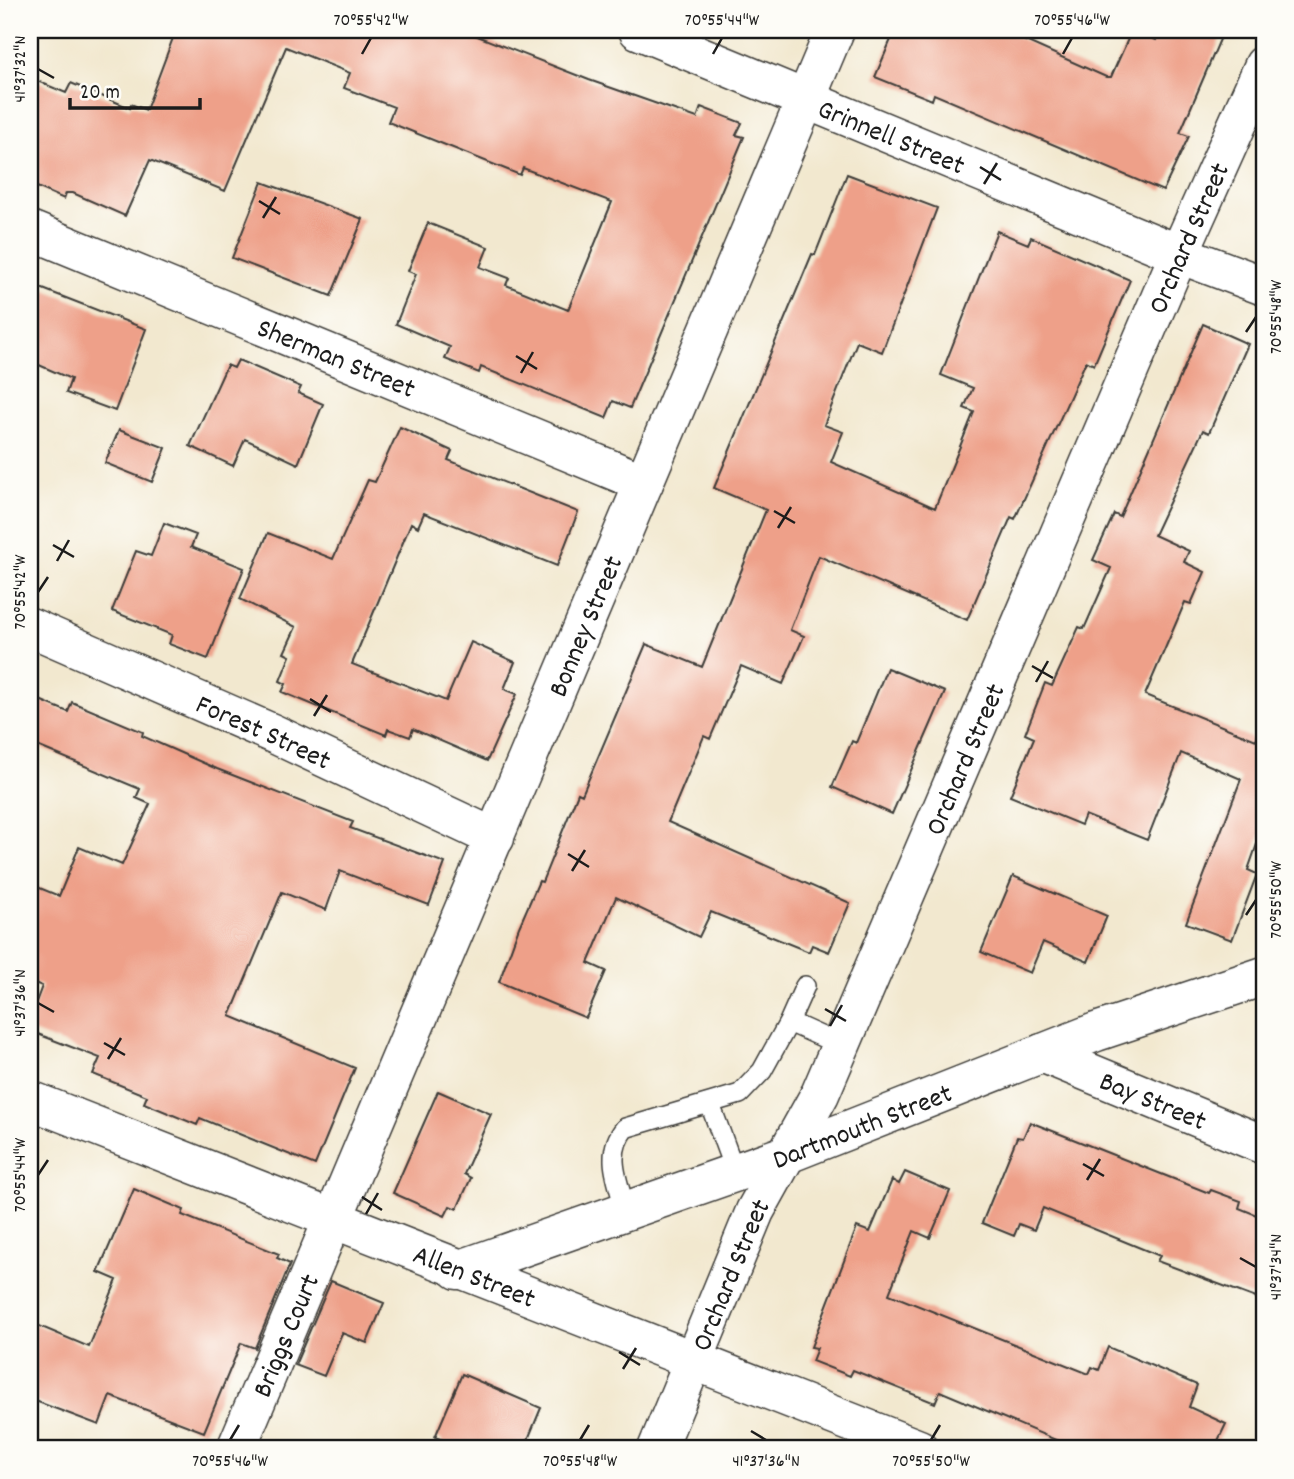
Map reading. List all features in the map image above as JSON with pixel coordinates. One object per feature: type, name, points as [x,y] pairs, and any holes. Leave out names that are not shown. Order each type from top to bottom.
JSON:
[{"type":"street","name":"Grinnell Street","points":[[638,30],[1179,254],[1264,286]]},
{"type":"street","name":"Bonney Street","points":[[334,1220],[835,30]]},
{"type":"street","name":"Orchard Street","points":[[657,1449],[755,1211],[820,1094],[1179,254],[1264,65]]},
{"type":"street","name":"Sherman Street","points":[[30,230],[644,483]]},
{"type":"street","name":"Forest Street","points":[[30,627],[274,734],[495,838]]},
{"type":"street","name":"Dartmouth Street","points":[[458,1270],[785,1155],[1042,1053],[1264,976]]},
{"type":"street","name":"Bay Street","points":[[1042,1053],[1264,1146]]},
{"type":"street","name":"Allen Street","points":[[30,1100],[919,1449]]},
{"type":"street","name":"Briggs Court","points":[[236,1449],[334,1220]]},
{"type":"lane","points":[[625,1211],[612,1157],[616,1139],[625,1128],[740,1094],[762,1071],[805,986]]},
{"type":"lane","points":[[789,1022],[840,1045]]},
{"type":"lane","points":[[710,1104],[735,1172]]},
{"type":"building","points":[[176,30],[462,30],[589,80],[697,118],[701,107],[742,123],[736,135],[744,137],[630,408],[613,401],[606,418],[481,367],[479,373],[445,359],[450,347],[396,324],[416,274],[408,271],[428,223],[488,247],[480,267],[509,278],[506,285],[568,310],[612,202],[523,168],[520,175],[388,122],[394,107],[344,88],[350,73],[286,47],[225,191],[150,160],[125,216],[73,193],[66,193],[64,199],[30,184],[30,78],[66,93],[71,83],[130,108],[131,104],[146,110]]},
{"type":"building","points":[[895,30],[1001,30],[1111,77],[1132,30],[1156,40],[1160,30],[1224,30],[1180,133],[1189,136],[1163,191],[934,94],[932,100],[875,77]]},
{"type":"building","points":[[847,174],[937,208],[882,352],[857,342],[824,425],[843,432],[831,462],[935,508],[974,412],[964,408],[973,388],[941,375],[997,231],[1028,244],[1031,237],[1130,280],[1094,365],[1086,361],[1015,519],[1011,517],[967,620],[819,556],[790,630],[804,636],[783,684],[741,666],[710,739],[704,736],[668,822],[850,903],[829,952],[812,945],[809,952],[711,912],[699,937],[616,897],[588,963],[606,971],[586,1018],[499,982],[539,881],[542,882],[578,793],[582,795],[646,644],[702,667],[766,510],[714,488],[812,254],[815,255]]},
{"type":"building","points":[[262,182],[363,219],[331,296],[232,258]]},
{"type":"building","points":[[30,284],[146,329],[115,411],[66,393],[71,379],[30,361]]},
{"type":"building","points":[[1203,324],[1248,344],[1209,433],[1203,430],[1154,535],[1189,551],[1184,562],[1205,572],[1191,604],[1185,602],[1145,695],[1256,740],[1261,727],[1264,727],[1264,824],[1248,870],[1257,874],[1232,940],[1186,923],[1241,779],[1181,753],[1147,840],[1085,815],[1081,825],[1010,796],[1034,738],[1025,734],[1045,683],[1052,686],[1079,627],[1084,629],[1111,568],[1093,560],[1114,514],[1120,517]]},
{"type":"building","points":[[238,360],[301,387],[298,393],[323,404],[298,464],[245,439],[233,466],[190,446],[227,365],[234,368]]},
{"type":"building","points":[[400,427],[452,451],[448,460],[578,512],[557,566],[424,513],[418,527],[411,523],[352,664],[446,701],[471,642],[515,662],[504,689],[517,694],[487,761],[413,729],[410,737],[388,729],[386,735],[282,692],[286,684],[280,681],[290,656],[284,653],[296,627],[240,599],[268,533],[333,559],[368,480],[375,482]]},
{"type":"building","points":[[119,430],[166,448],[152,482],[105,463]]},
{"type":"building","points":[[164,523],[196,535],[191,547],[244,568],[208,659],[169,644],[172,635],[112,611],[136,551],[151,556]]},
{"type":"building","points":[[887,668],[945,692],[892,814],[832,787],[852,741],[856,743]]},
{"type":"building","points":[[30,696],[68,712],[72,702],[143,732],[142,736],[217,769],[353,822],[350,828],[445,863],[429,905],[340,871],[326,910],[282,892],[230,1016],[355,1068],[315,1165],[200,1118],[197,1125],[144,1103],[147,1096],[93,1074],[100,1058],[30,1031],[30,1018],[42,986],[30,981],[30,884],[59,896],[79,847],[122,865],[150,804],[136,798],[140,789],[30,743]]},
{"type":"building","points":[[1013,876],[1107,916],[1088,962],[1043,942],[1030,973],[981,952]]},
{"type":"building","points":[[438,1091],[491,1114],[464,1174],[471,1178],[457,1209],[450,1206],[445,1216],[393,1193]]},
{"type":"building","points":[[1030,1122],[1209,1193],[1211,1190],[1241,1201],[1239,1208],[1264,1218],[1264,1301],[1157,1261],[1160,1256],[1043,1208],[1034,1230],[1019,1224],[1014,1236],[982,1223],[1017,1137],[1023,1138]]},
{"type":"building","points":[[905,1172],[950,1191],[930,1238],[914,1231],[889,1294],[1089,1374],[1092,1367],[1099,1370],[1108,1347],[1197,1385],[1189,1407],[1226,1424],[1214,1449],[1077,1449],[940,1391],[935,1403],[853,1370],[850,1376],[812,1361],[817,1348],[811,1347],[857,1227],[870,1232],[892,1180],[899,1184]]},
{"type":"building","points":[[134,1189],[184,1210],[182,1215],[279,1254],[277,1258],[290,1264],[255,1348],[241,1343],[204,1432],[110,1396],[99,1425],[30,1399],[30,1322],[89,1347],[117,1280],[98,1272]]},
{"type":"building","points":[[331,1281],[384,1303],[367,1343],[342,1333],[324,1376],[295,1365]]},
{"type":"building","points":[[462,1374],[541,1408],[524,1449],[438,1449],[443,1440],[435,1437]]}]
